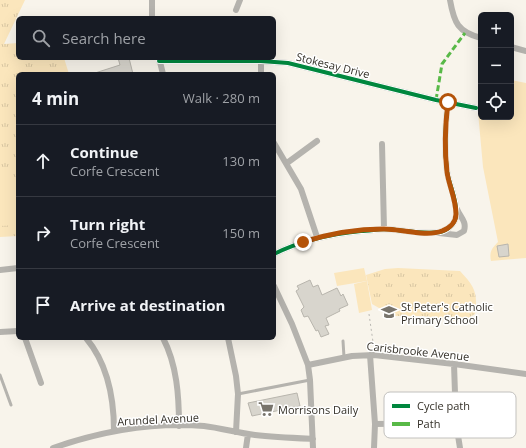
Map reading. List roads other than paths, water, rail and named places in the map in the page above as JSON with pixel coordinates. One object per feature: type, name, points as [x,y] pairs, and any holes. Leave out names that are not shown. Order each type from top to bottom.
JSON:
[{"type":"street","points":[[152,0],[152,16]]},
{"type":"street","points":[[236,10],[240,0]]},
{"type":"street","points":[[450,0],[455,21],[465,33],[478,37]]},
{"type":"street","points":[[514,47],[526,51]]},
{"type":"street","points":[[159,60],[162,72]]},
{"type":"street","name":"Stokesay Drive","points":[[159,60],[261,61],[288,63],[476,108]]},
{"type":"street","points":[[261,61],[261,72]]},
{"type":"street","points":[[431,233],[442,231],[450,227],[456,216],[456,208],[447,173],[444,131],[448,102]]},
{"type":"street","points":[[287,163],[318,141]]},
{"type":"street","points":[[382,144],[384,229]]},
{"type":"street","points":[[276,146],[301,189],[317,237]]},
{"type":"street","points":[[276,253],[284,248],[317,237],[384,229],[457,235],[464,231],[466,226],[465,221],[456,208]]},
{"type":"street","points":[[0,270],[16,268]]},
{"type":"street","points":[[276,290],[292,324],[308,365],[313,448]]},
{"type":"street","points":[[0,332],[16,331]]},
{"type":"street","points":[[26,340],[41,383]]},
{"type":"street","points":[[88,340],[101,361],[114,413],[114,431]]},
{"type":"street","points":[[164,340],[170,355],[177,382],[179,399],[179,426]]},
{"type":"street","points":[[228,340],[238,394],[236,432]]},
{"type":"street","points":[[372,355],[375,424],[374,448]]},
{"type":"street","name":"Carisbrooke Avenue","points":[[308,365],[344,357],[372,355],[526,374]]},
{"type":"street","points":[[454,364],[455,392]]},
{"type":"street","points":[[375,424],[384,424]]},
{"type":"street","name":"Arundel Avenue","points":[[53,448],[94,435],[114,431],[148,427],[179,426],[204,426],[248,434],[313,440]]},
{"type":"street","points":[[246,448],[248,434]]},
{"type":"street","points":[[458,438],[460,448]]},
{"type":"lane","points":[[343,341],[344,357]]},
{"type":"lane","points":[[0,375],[11,405]]},
{"type":"lane","points":[[238,394],[310,380]]},
{"type":"place","name":"St Peter's Catholic Primary School","points":[[389,312]]},
{"type":"place","name":"Morrisons Daily","points":[[266,409]]}]
